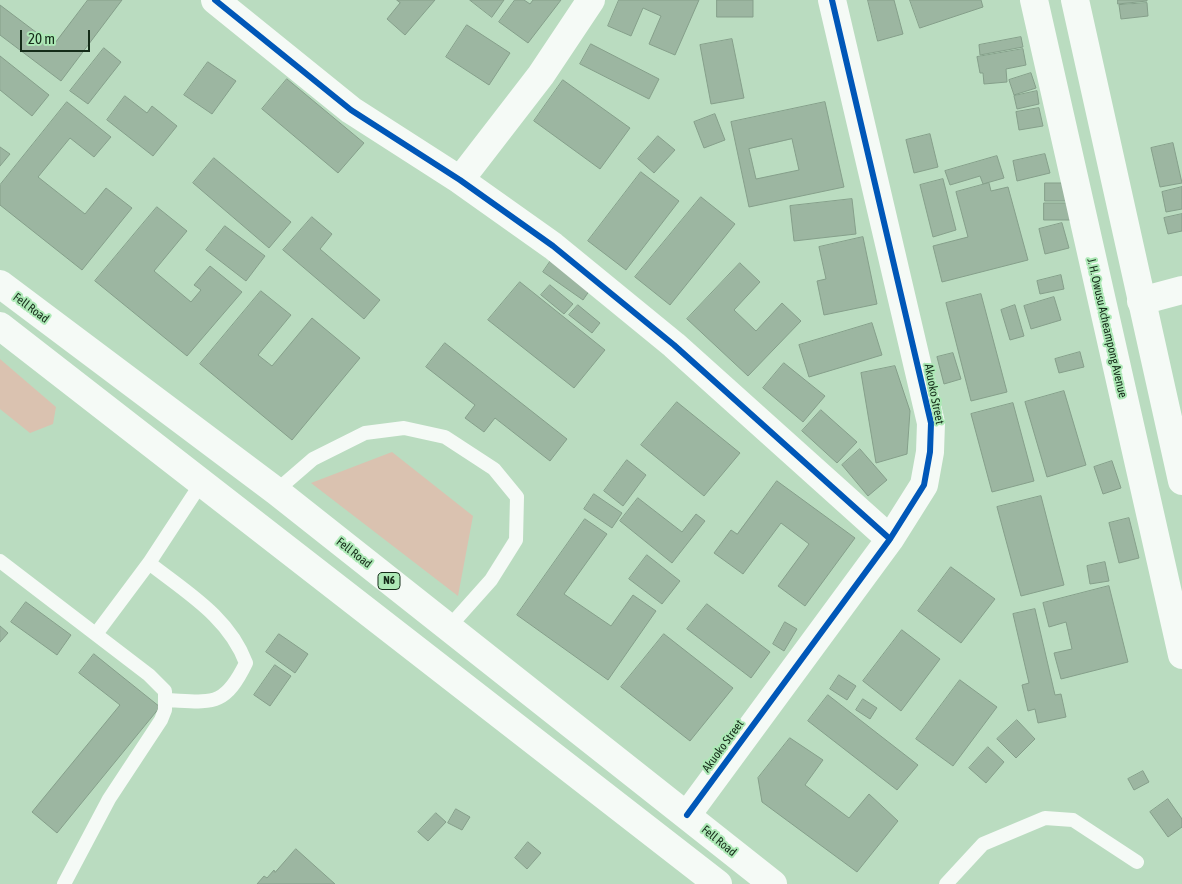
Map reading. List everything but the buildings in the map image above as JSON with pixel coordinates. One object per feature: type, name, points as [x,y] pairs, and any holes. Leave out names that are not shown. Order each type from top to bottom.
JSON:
[{"type":"street","points":[[215,0],[351,110],[460,180],[553,246],[674,344],[890,539]]},
{"type":"street","points":[[460,180],[541,75],[591,0]]},
{"type":"street","name":"Akuoko Street","points":[[687,815],[890,539],[924,485],[930,452],[931,422],[832,0]]},
{"type":"street","name":"J. H. Owusu Acheampong Avenue","points":[[1034,0],[1182,655]]},
{"type":"street","points":[[1075,0],[1182,481]]},
{"type":"street","name":"Fell Road","points":[[0,284],[276,491],[773,884]]},
{"type":"street","points":[[1141,301],[1182,290]]},
{"type":"street","points":[[0,326],[718,884]]},
{"type":"lane","points":[[276,491],[314,459],[365,433],[404,428],[445,436],[494,469],[517,498],[516,540],[491,580],[449,628]]},
{"type":"lane","points":[[96,634],[149,564],[202,482]]},
{"type":"lane","points":[[0,561],[149,675],[165,691],[166,700],[161,720],[109,799],[64,884]]},
{"type":"lane","points":[[149,564],[220,619],[240,646],[246,663],[236,683],[220,699],[199,701],[166,700]]},
{"type":"lane","points":[[946,884],[983,844],[1045,818],[1073,820],[1137,862]]},
{"type":"shaded area","points":[[0,359],[56,407],[53,424],[30,433],[0,409]]},
{"type":"shaded area","points":[[392,452],[473,516],[458,596],[311,483]]},
{"type":"cycle path","points":[[215,0],[351,110],[460,180],[553,246],[674,345],[890,539]]},
{"type":"cycle path","points":[[687,815],[890,539],[924,485],[930,452],[931,423],[832,0]]}]
